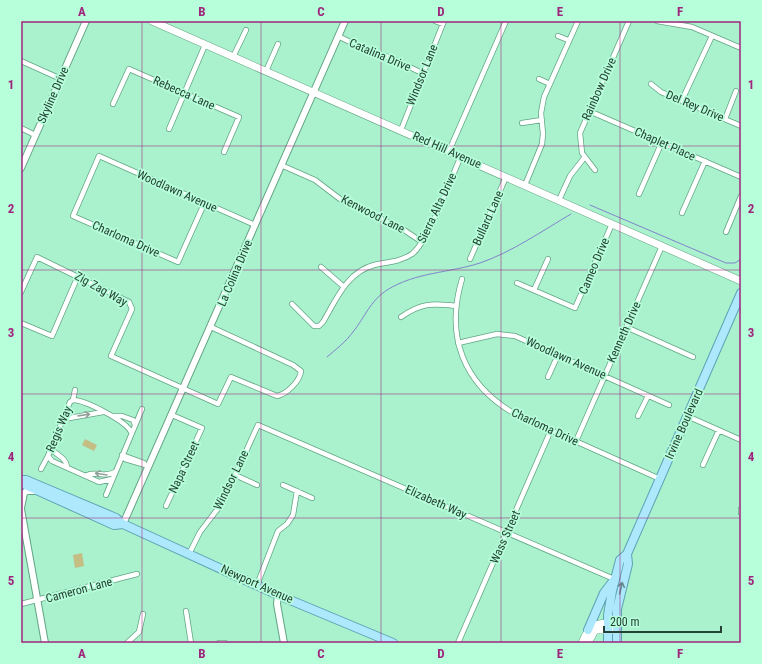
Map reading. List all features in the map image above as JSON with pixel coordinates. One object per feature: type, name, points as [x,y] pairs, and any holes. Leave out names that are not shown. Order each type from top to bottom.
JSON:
[{"type":"main road","name":"Red Hill Avenue","points":[[152,21],[233,58],[461,156],[741,281]]},
{"type":"main road","name":"Irvine Boulevard","points":[[617,643],[612,626],[614,580],[620,560],[627,554],[741,293]]},
{"type":"main road","name":"Newport Avenue","points":[[21,480],[26,480],[116,518],[123,524],[278,595],[393,643]]},
{"type":"main road","name":"Newport Avenue","points":[[21,483],[36,491],[114,524],[123,524]]},
{"type":"main road","name":"Irvine Boulevard","points":[[608,643],[628,564],[627,554]]},
{"type":"main road","points":[[582,643],[604,593],[614,580]]},
{"type":"main road","points":[[588,630],[597,623],[612,626]]},
{"type":"main road","points":[[588,643],[595,630],[612,626]]},
{"type":"street","name":"Skyline Drive","points":[[21,168],[86,21]]},
{"type":"street","name":"La Colina Drive","points":[[123,524],[184,389],[345,21]]},
{"type":"street","points":[[435,21],[443,23]]},
{"type":"street","points":[[449,151],[506,21]]},
{"type":"street","points":[[525,185],[542,144],[542,105],[568,40],[578,21]]},
{"type":"street","name":"Rainbow Drive","points":[[584,158],[580,146],[580,133],[629,21]]},
{"type":"street","points":[[657,21],[692,27],[741,48]]},
{"type":"street","name":"Windsor Lane","points":[[400,130],[443,23]]},
{"type":"street","points":[[233,58],[246,30]]},
{"type":"street","name":"Catalina Drive","points":[[338,36],[369,51],[391,58],[422,73]]},
{"type":"street","points":[[558,36],[568,40]]},
{"type":"street","points":[[682,100],[712,36]]},
{"type":"street","points":[[266,71],[278,44]]},
{"type":"street","points":[[169,129],[205,45]]},
{"type":"street","points":[[21,61],[61,78]]},
{"type":"street","name":"Rebecca Lane","points":[[113,104],[129,69],[239,117],[224,152]]},
{"type":"street","points":[[539,79],[550,84]]},
{"type":"street","name":"Del Rey Drive","points":[[651,84],[661,92],[741,126]]},
{"type":"street","points":[[724,119],[736,91]]},
{"type":"street","name":"Chaplet Place","points":[[589,111],[741,177]]},
{"type":"street","points":[[522,123],[542,120]]},
{"type":"street","points":[[21,128],[35,134]]},
{"type":"street","points":[[639,194],[662,142]]},
{"type":"street","name":"Woodlawn Avenue","points":[[73,216],[99,156],[204,204],[255,225]]},
{"type":"street","name":"Sierra Alta Drive","points":[[292,304],[314,326],[319,326],[323,322],[344,287],[353,276],[369,267],[403,259],[412,254],[422,242],[461,156]]},
{"type":"street","points":[[559,200],[570,176],[584,158],[596,170]]},
{"type":"street","points":[[682,213],[705,161]]},
{"type":"street","name":"Kenwood Lane","points":[[281,165],[315,180],[344,202],[401,228],[422,242]]},
{"type":"street","name":"Bullard Lane","points":[[470,259],[506,177]]},
{"type":"street","points":[[726,232],[741,196]]},
{"type":"street","name":"Charloma Drive","points":[[73,216],[178,262],[204,204]]},
{"type":"street","name":"Cameo Drive","points":[[534,290],[575,308],[612,224]]},
{"type":"street","name":"Kenneth Drive","points":[[576,441],[662,246]]},
{"type":"street","name":"Zig Zag Way","points":[[21,292],[37,257],[129,302],[132,309],[111,356],[184,389]]},
{"type":"street","points":[[517,283],[534,290],[548,259]]},
{"type":"street","points":[[321,267],[344,287]]},
{"type":"street","points":[[21,323],[52,336],[78,276]]},
{"type":"street","points":[[458,343],[456,306],[462,279]]},
{"type":"street","points":[[401,317],[411,310],[423,305],[434,304],[456,306]]},
{"type":"street","points":[[184,389],[218,404],[231,377],[277,396],[282,395],[288,390],[300,374],[301,371],[293,365],[211,327]]},
{"type":"street","points":[[626,327],[693,357]]},
{"type":"street","name":"Woodlawn Avenue","points":[[458,343],[486,336],[509,335],[522,339],[669,405]]},
{"type":"street","name":"Charloma Drive","points":[[458,343],[464,361],[473,377],[494,400],[515,414],[660,479]]},
{"type":"street","points":[[548,377],[558,355]]},
{"type":"street","name":"Regis Way","points":[[40,469],[48,456],[70,402],[73,400],[74,390]]},
{"type":"street","points":[[638,416],[648,396]]},
{"type":"street","points":[[73,400],[80,401],[112,416],[128,427],[131,432]]},
{"type":"street","points":[[106,495],[114,472],[142,409]]},
{"type":"street","points":[[63,419],[104,412]]},
{"type":"street","name":"Napa Street","points":[[166,506],[202,428],[172,414]]},
{"type":"street","points":[[112,416],[129,418],[133,420],[135,425]]},
{"type":"street","points":[[687,416],[741,440]]},
{"type":"street","name":"Windsor Lane","points":[[190,554],[200,532],[223,502],[258,425]]},
{"type":"street","name":"Elizabeth Way","points":[[258,425],[614,580]]},
{"type":"street","name":"Wass Street","points":[[458,643],[551,430]]},
{"type":"street","points":[[703,465],[719,430]]},
{"type":"street","points":[[50,448],[64,459],[67,467]]},
{"type":"street","points":[[122,455],[127,455],[149,466]]},
{"type":"street","points":[[48,456],[52,461],[87,475],[99,482],[105,482],[112,479]]},
{"type":"street","points":[[87,475],[96,472],[106,475],[114,472]]},
{"type":"street","points":[[235,475],[257,484]]},
{"type":"street","points":[[105,482],[109,489]]},
{"type":"street","points":[[283,485],[312,498]]},
{"type":"street","points":[[36,491],[28,491],[24,493],[21,508],[45,643]]},
{"type":"street","points":[[257,585],[278,532],[287,524],[293,514],[297,491]]},
{"type":"street","name":"Cameron Lane","points":[[21,604],[38,601],[137,574]]},
{"type":"street","points":[[278,595],[277,604],[284,643]]},
{"type":"street","points":[[186,611],[191,643]]},
{"type":"street","points":[[127,643],[139,632],[143,614]]},
{"type":"street","points":[[219,643],[225,643]]},
{"type":"shaded area","points":[[85,439],[97,445],[94,451],[82,445]]},
{"type":"shaded area","points":[[82,553],[84,566],[75,568],[73,555]]},
{"type":"waterway","points":[[590,205],[726,263],[735,263],[741,259]]},
{"type":"waterway","points":[[327,357],[347,339],[376,299],[387,290],[398,284],[421,276],[480,263],[527,241],[571,214]]}]
